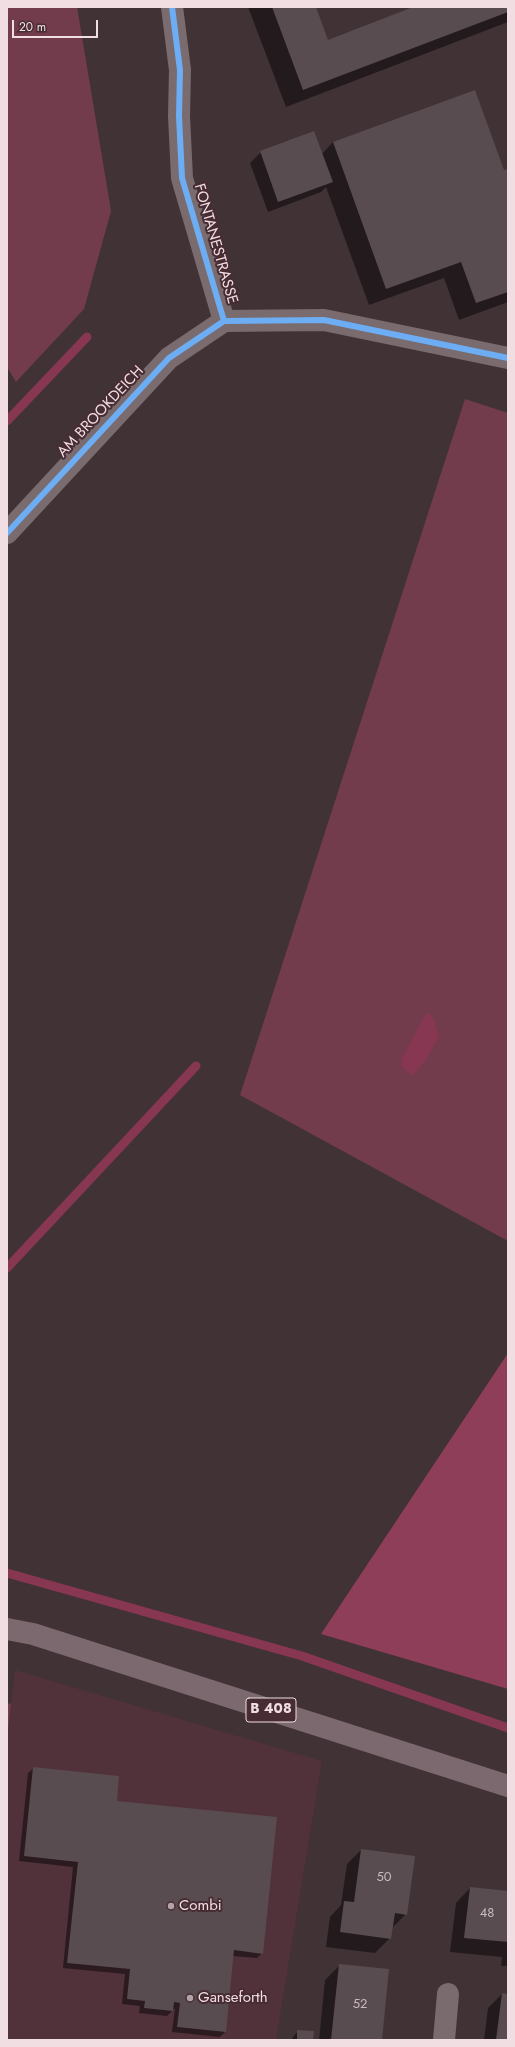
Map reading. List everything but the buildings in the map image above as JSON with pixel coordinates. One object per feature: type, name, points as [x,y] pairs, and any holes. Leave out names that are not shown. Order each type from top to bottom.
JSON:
[{"type":"main road","name":"B 408","points":[[7,1629],[33,1634],[508,1786]]},
{"type":"street","name":"FONTANESTRASSE","points":[[172,7],[180,70],[179,116],[182,178],[224,321],[324,320],[508,358]]},
{"type":"street","name":"AM BROOKDEICH","points":[[7,533],[169,358],[224,321]]},
{"type":"street","points":[[444,2040],[448,1994]]},
{"type":"shaded area","points":[[7,7],[77,7],[111,211],[84,309],[16,382],[7,367]]},
{"type":"shaded area","points":[[465,399],[508,413],[508,1241],[240,1095]]},
{"type":"shaded area","points":[[426,1014],[430,1014],[434,1020],[439,1037],[424,1062],[412,1076],[401,1065],[402,1058]]},
{"type":"shaded area","points":[[508,1353],[508,1689],[321,1634]]},
{"type":"shaded area","points":[[15,1670],[322,1761],[276,2040],[7,2040],[7,1740]]},
{"type":"shaded area","points":[[7,1703],[11,1704],[7,1740]]},
{"type":"waterway","points":[[7,421],[87,337]]},
{"type":"waterway","points":[[7,1268],[196,1066]]},
{"type":"waterway","points":[[7,1573],[302,1656],[508,1728]]},
{"type":"cycle path","points":[[172,7],[180,70],[179,116],[182,178],[224,321]]},
{"type":"cycle path","points":[[224,321],[324,320],[508,358]]},
{"type":"cycle path","points":[[7,533],[169,358],[224,321]]},
{"type":"place","name":"Combi","points":[[171,1906]]},
{"type":"place","name":"Ganseforth","points":[[190,1998]]}]
